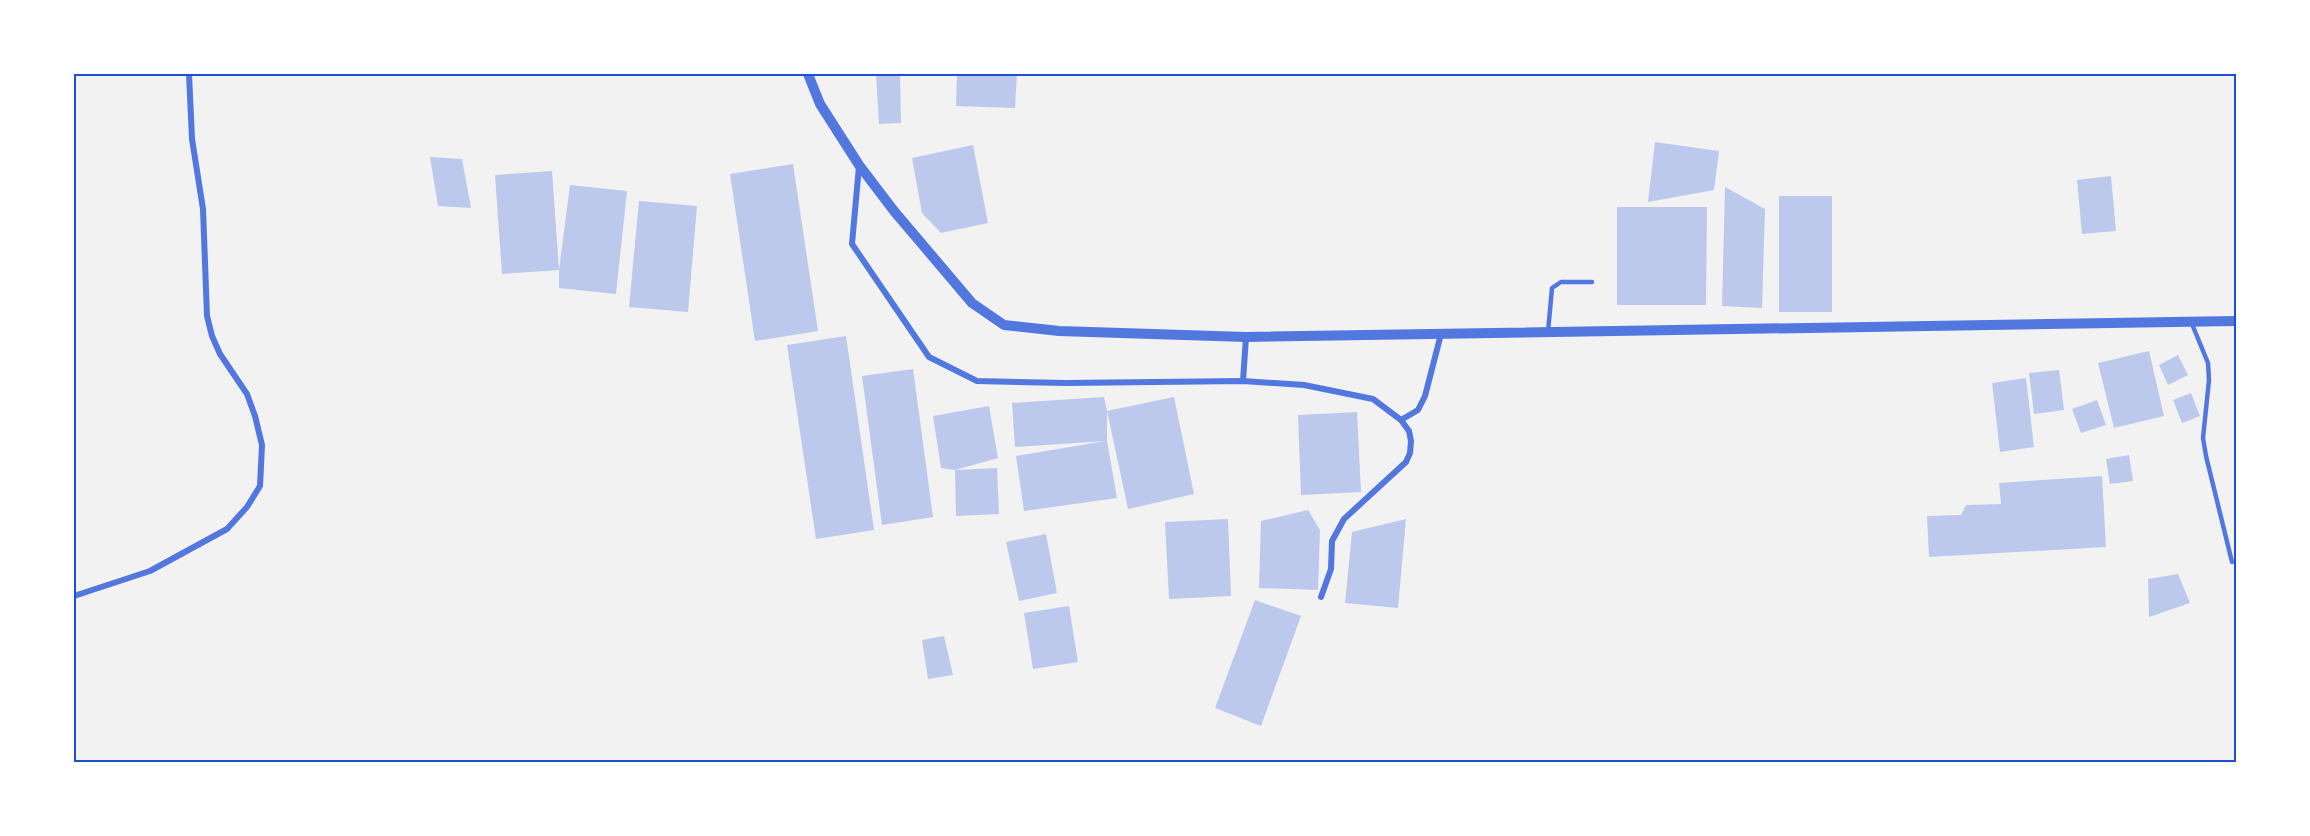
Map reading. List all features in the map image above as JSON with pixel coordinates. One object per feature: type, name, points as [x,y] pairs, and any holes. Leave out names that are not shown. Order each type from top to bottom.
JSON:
[{"type":"street","points":[[74,596],[150,571],[227,529],[247,507],[260,486],[262,445],[255,416],[247,394],[220,354],[207,316],[203,209],[192,139],[189,74]]},
{"type":"street","points":[[808,74],[820,105],[859,165],[972,303],[1004,325],[1059,331],[1246,337],[2236,321]]},
{"type":"street","points":[[859,165],[852,244],[929,357],[976,381],[1066,383],[1243,381],[1304,385],[1373,399],[1401,420],[1411,441],[1410,453],[1406,462],[1344,519],[1332,541],[1331,569],[1321,597]]},
{"type":"street","points":[[1401,420],[1413,415],[1422,403],[1441,334]]},
{"type":"street","points":[[1243,381],[1246,337]]},
{"type":"lane","points":[[1548,332],[1552,288],[1561,282],[1592,282]]},
{"type":"lane","points":[[2191,321],[2208,363],[2204,438],[2206,456],[2232,562]]},
{"type":"building","points":[[876,74],[900,74],[901,123],[879,124]]},
{"type":"building","points":[[957,74],[1017,74],[1015,108],[956,106]]},
{"type":"building","points":[[1655,142],[1719,151],[1714,190],[1648,202]]},
{"type":"building","points":[[973,145],[988,223],[941,233],[922,213],[912,158]]},
{"type":"building","points":[[430,157],[462,159],[471,208],[438,206]]},
{"type":"building","points":[[793,164],[818,331],[755,341],[730,174]]},
{"type":"building","points":[[552,171],[559,270],[502,274],[495,175]]},
{"type":"building","points":[[2111,176],[2116,231],[2082,234],[2077,180]]},
{"type":"building","points":[[570,185],[627,191],[616,294],[559,288],[559,270]]},
{"type":"building","points":[[1725,187],[1765,209],[1762,308],[1722,306]]},
{"type":"building","points":[[1779,196],[1832,196],[1832,312],[1779,312]]},
{"type":"building","points":[[639,201],[697,206],[688,312],[629,307]]},
{"type":"building","points":[[1617,207],[1707,207],[1706,305],[1617,305]]},
{"type":"building","points":[[846,336],[874,530],[816,539],[787,345]]},
{"type":"building","points":[[2149,351],[2164,416],[2114,428],[2098,363]]},
{"type":"building","points":[[2178,355],[2188,375],[2168,385],[2159,365]]},
{"type":"building","points":[[913,369],[933,517],[882,525],[862,376]]},
{"type":"building","points":[[2059,370],[2064,410],[2034,414],[2029,373]]},
{"type":"building","points":[[2026,378],[2034,447],[2000,452],[1992,383]]},
{"type":"building","points":[[2191,393],[2200,416],[2182,423],[2173,400]]},
{"type":"building","points":[[1104,397],[1107,411],[1107,441],[1117,498],[1024,511],[1016,456],[1105,441],[1015,447],[1012,403]]},
{"type":"building","points":[[1174,397],[1194,494],[1128,509],[1107,411]]},
{"type":"building","points":[[2097,400],[2106,425],[2081,433],[2072,409]]},
{"type":"building","points":[[989,406],[998,458],[955,470],[941,468],[933,416]]},
{"type":"building","points":[[1357,412],[1361,492],[1301,495],[1298,415]]},
{"type":"building","points":[[2129,455],[2133,481],[2110,484],[2106,459]]},
{"type":"building","points":[[997,468],[999,514],[956,516],[955,470]]},
{"type":"building","points":[[2102,476],[2106,547],[1929,557],[1927,516],[1961,515],[1966,505],[2001,504],[1999,483]]},
{"type":"building","points":[[1308,510],[1320,530],[1318,590],[1259,588],[1261,521]]},
{"type":"building","points":[[1228,519],[1231,596],[1169,599],[1165,522]]},
{"type":"building","points":[[1406,519],[1398,608],[1345,603],[1352,532]]},
{"type":"building","points":[[1046,534],[1057,593],[1019,601],[1006,542]]},
{"type":"building","points":[[2178,574],[2190,603],[2149,617],[2148,579]]},
{"type":"building","points":[[1255,600],[1301,616],[1261,726],[1215,708]]},
{"type":"building","points":[[1069,606],[1078,662],[1033,669],[1024,613]]},
{"type":"building","points":[[944,636],[953,675],[928,679],[922,640]]}]
